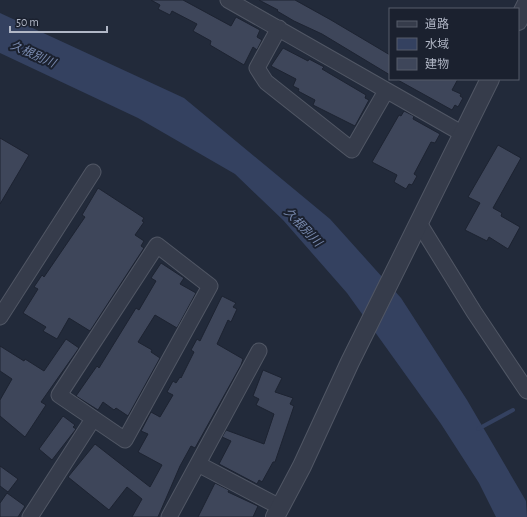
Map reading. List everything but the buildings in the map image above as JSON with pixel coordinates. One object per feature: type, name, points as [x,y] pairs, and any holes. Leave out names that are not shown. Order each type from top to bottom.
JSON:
[{"type":"street","points":[[228,0],[463,134]]},
{"type":"street","points":[[519,19],[527,3]]},
{"type":"street","points":[[279,28],[257,68],[266,82],[352,150],[386,91]]},
{"type":"street","points":[[198,464],[278,512],[302,466],[350,362],[490,80]]},
{"type":"street","points":[[0,317],[93,172]]},
{"type":"street","points":[[419,223],[474,312],[527,391]]},
{"type":"street","points":[[157,245],[210,286],[125,440],[93,419],[60,395],[157,245]]},
{"type":"street","points":[[169,517],[259,351]]},
{"type":"street","points":[[30,517],[93,419]]},
{"type":"water","name":"久根別川","points":[[0,13],[184,98],[330,219],[401,298],[467,400],[526,501],[527,517],[496,517],[479,483],[441,424],[347,293],[283,220],[235,174],[138,118],[0,53]]},
{"type":"waterway","points":[[478,429],[513,410]]}]
